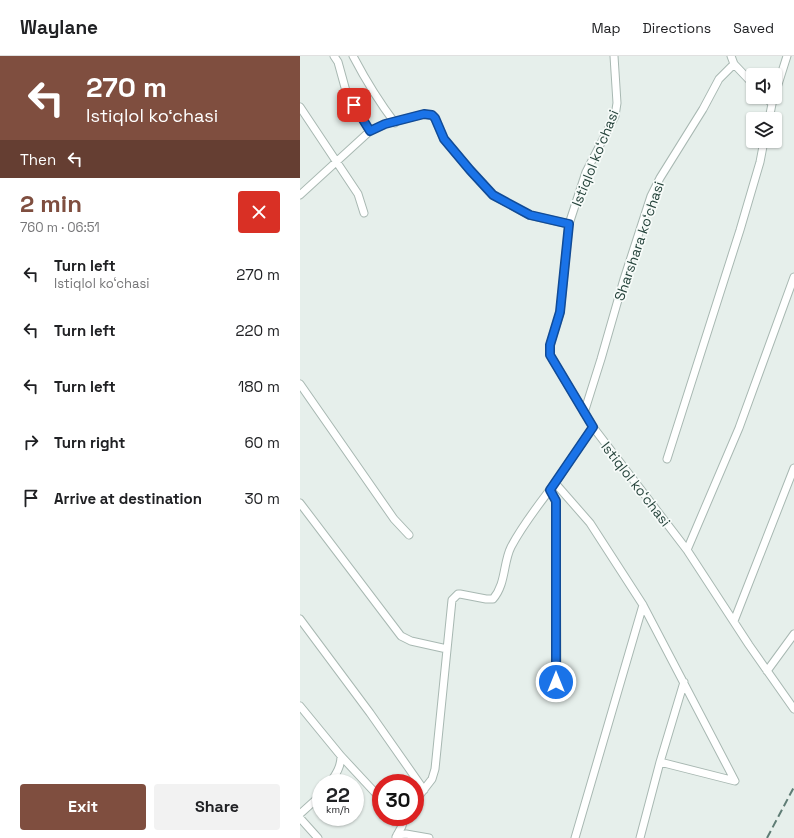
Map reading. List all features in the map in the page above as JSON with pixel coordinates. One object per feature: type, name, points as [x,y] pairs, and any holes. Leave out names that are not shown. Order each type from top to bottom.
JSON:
[{"type":"street","points":[[334,56],[338,62],[346,91],[370,131]]},
{"type":"street","points":[[353,56],[362,75],[384,110],[395,123]]},
{"type":"street","name":"Istiqlol koʻchasi","points":[[614,56],[617,103],[615,116],[586,172],[569,224],[560,312],[550,345],[550,355],[593,427],[687,550],[748,645],[794,709]]},
{"type":"street","points":[[731,56],[734,64],[746,77]]},
{"type":"street","points":[[782,74],[788,56]]},
{"type":"street","name":"Sharshara koʻchasi","points":[[584,413],[624,278],[651,196],[660,178],[703,109],[719,79],[734,64]]},
{"type":"street","points":[[300,107],[358,194],[364,213]]},
{"type":"street","points":[[300,195],[370,131],[385,124],[395,123],[424,114],[432,115],[435,118],[444,139],[493,195],[530,215],[569,224]]},
{"type":"street","points":[[667,459],[740,230],[763,148]]},
{"type":"street","points":[[687,550],[739,428],[794,277]]},
{"type":"street","points":[[300,384],[394,518],[409,535]]},
{"type":"street","points":[[424,790],[432,779],[435,769],[452,600],[458,594],[493,599],[498,593],[510,548],[593,427]]},
{"type":"street","points":[[734,621],[794,468]]},
{"type":"street","points":[[555,483],[590,523],[643,605],[735,781],[660,762]]},
{"type":"street","points":[[550,490],[556,501],[556,682]]},
{"type":"street","points":[[300,503],[401,636],[411,641],[447,649]]},
{"type":"street","points":[[575,838],[643,605]]},
{"type":"street","points":[[300,619],[413,774]]},
{"type":"street","points":[[767,671],[794,634]]},
{"type":"street","points":[[640,838],[660,762],[684,682]]},
{"type":"street","points":[[300,706],[341,756],[372,789]]},
{"type":"street","points":[[337,774],[341,763],[341,756]]},
{"type":"street","points":[[300,814],[312,803]]},
{"type":"street","points":[[300,818],[318,838]]},
{"type":"street","points":[[396,836],[402,826]]},
{"type":"street","points":[[396,836],[429,838]]},
{"type":"railway","points":[[767,838],[794,787]]},
{"type":"route","points":[[354,105],[370,131],[385,124],[395,123],[424,114],[432,115],[435,118],[444,139],[493,195],[530,215],[569,224],[560,312],[550,345],[550,355],[593,427],[550,490],[556,501],[556,682]]}]
